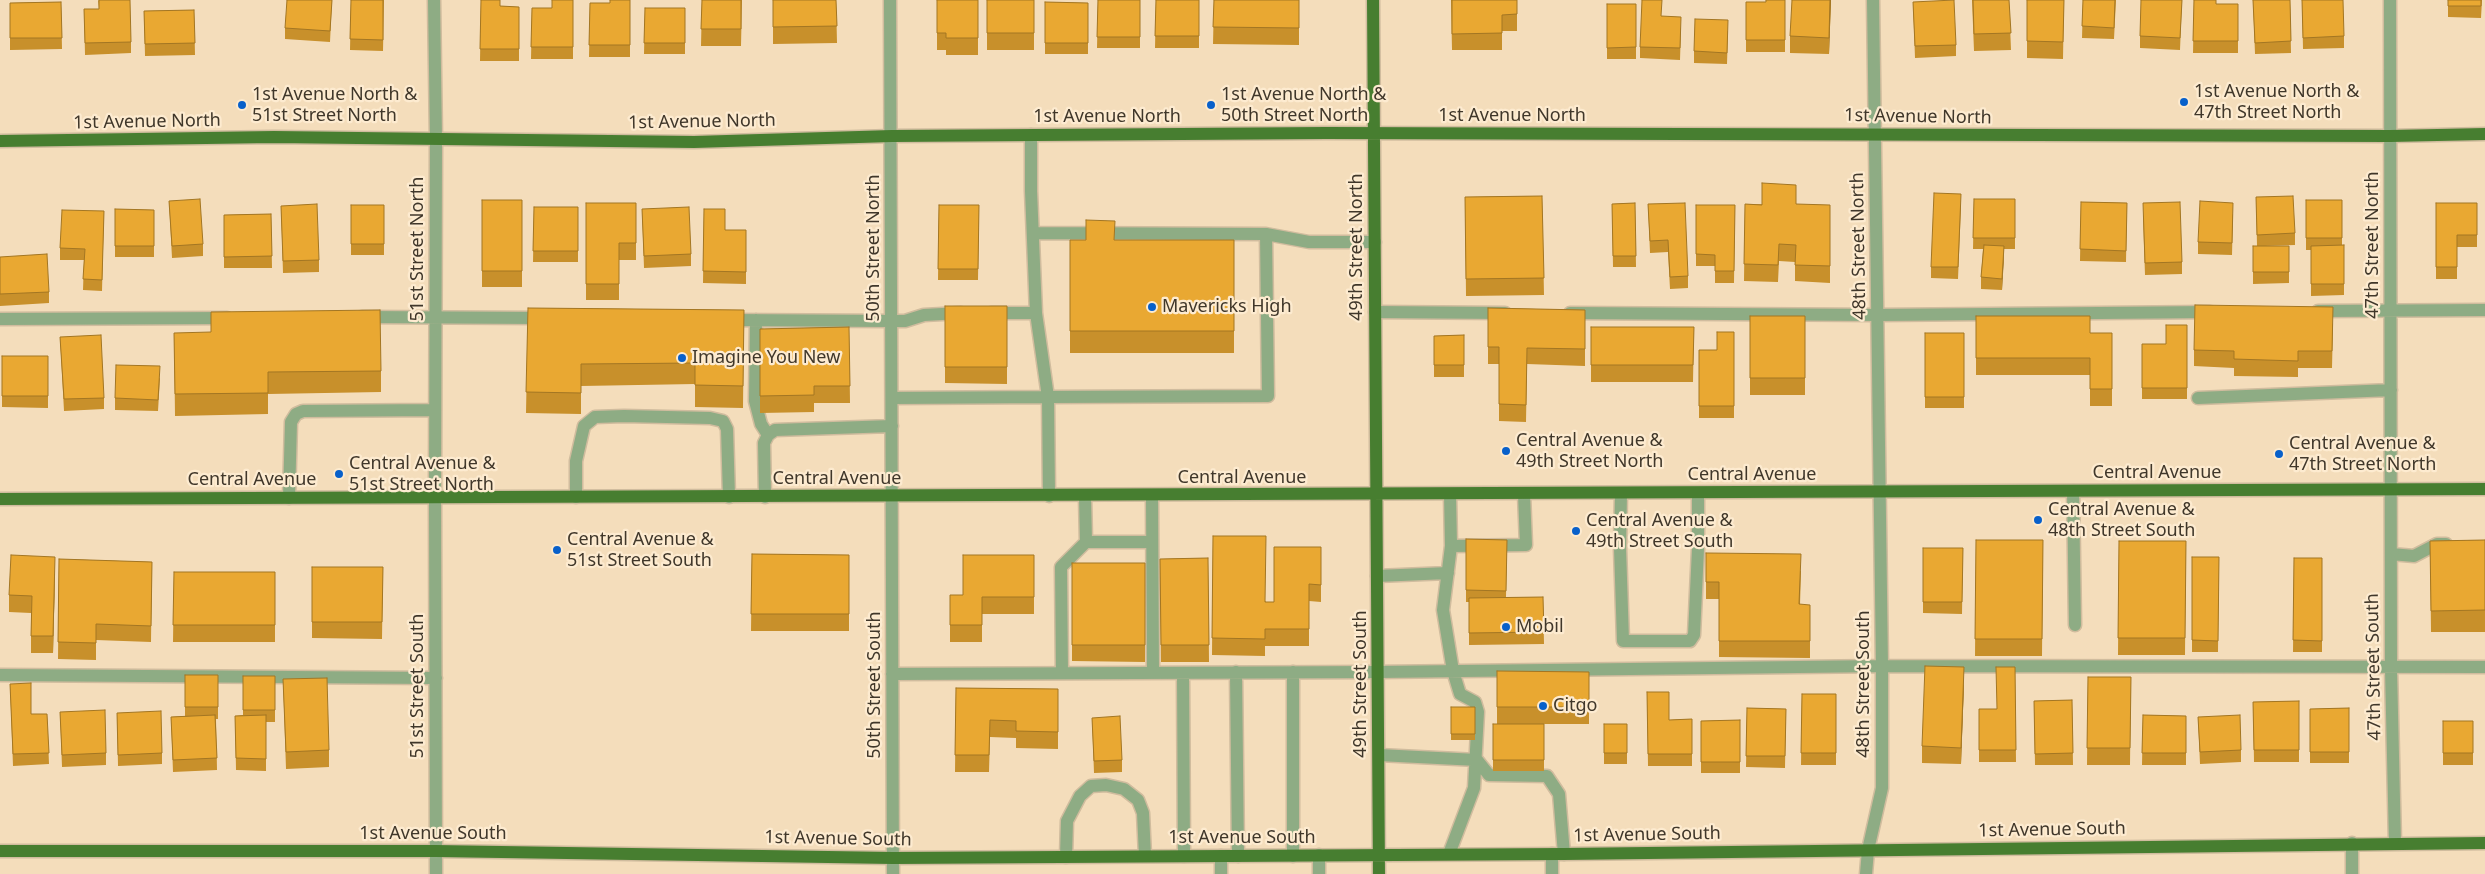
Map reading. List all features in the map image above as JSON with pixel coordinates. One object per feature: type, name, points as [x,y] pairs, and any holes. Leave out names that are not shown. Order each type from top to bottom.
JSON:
[{"type":"main road","name":"49th Street North","points":[[1373,0],[1377,494]]},
{"type":"main road","name":"1st Avenue North","points":[[0,141],[274,137],[694,142],[892,136],[1374,133],[2390,136],[2485,134]]},
{"type":"main road","name":"Central Avenue","points":[[0,499],[2485,490]]},
{"type":"main road","name":"49th Street South","points":[[1377,494],[1379,874]]},
{"type":"main road","name":"1st Avenue South","points":[[0,851],[436,851],[893,858],[1558,854],[2352,843],[2485,843]]},
{"type":"street","name":"51st Street North","points":[[434,0],[436,139],[434,497]]},
{"type":"street","name":"50th Street North","points":[[890,0],[892,496]]},
{"type":"street","name":"48th Street North","points":[[1873,0],[1879,492]]},
{"type":"street","name":"47th Street North","points":[[2390,0],[2391,490]]},
{"type":"street","points":[[1031,135],[1036,313],[1048,397],[1049,496]]},
{"type":"street","points":[[1033,233],[1266,234],[1309,242],[1375,242]]},
{"type":"street","points":[[892,398],[1268,396],[1266,234]]},
{"type":"street","points":[[2302,311],[2485,310]]},
{"type":"street","points":[[1375,312],[1513,313]]},
{"type":"street","points":[[1553,313],[1878,315],[2223,312]]},
{"type":"street","points":[[717,320],[905,321],[931,314],[1036,313]]},
{"type":"street","points":[[0,319],[238,318]]},
{"type":"street","points":[[346,318],[552,318]]},
{"type":"street","points":[[756,320],[755,401],[761,424],[768,434]]},
{"type":"street","points":[[2198,398],[2391,390]]},
{"type":"street","points":[[289,498],[291,422],[296,414],[303,411],[435,410]]},
{"type":"street","points":[[576,497],[576,461],[584,426],[595,417],[624,416],[710,418],[722,421],[727,429],[729,496]]},
{"type":"street","points":[[765,496],[764,443],[768,434],[775,430],[892,426]]},
{"type":"street","name":"47th Street South","points":[[2391,490],[2391,669],[2395,843]]},
{"type":"street","points":[[2073,491],[2075,625]]},
{"type":"street","name":"48th Street South","points":[[1866,874],[1868,850],[1882,788],[1879,492]]},
{"type":"street","points":[[1621,493],[1623,641],[1690,641],[1694,635],[1698,549],[1698,493]]},
{"type":"street","points":[[1449,854],[1474,788],[1477,760],[1478,712],[1476,702],[1460,694],[1453,671],[1443,610],[1451,546],[1450,494]]},
{"type":"street","points":[[1451,546],[1526,545],[1524,494]]},
{"type":"street","name":"50th Street South","points":[[892,496],[893,874]]},
{"type":"street","points":[[1062,673],[1061,568],[1086,542],[1085,496]]},
{"type":"street","points":[[1152,496],[1153,673]]},
{"type":"street","name":"51st Street South","points":[[434,497],[436,874]]},
{"type":"street","points":[[1086,542],[1152,542]]},
{"type":"street","points":[[2391,554],[2414,556],[2437,544],[2456,544]]},
{"type":"street","points":[[1377,576],[1448,573]]},
{"type":"street","points":[[892,674],[1378,672],[1882,666],[2391,669],[2485,667]]},
{"type":"street","points":[[1236,672],[1238,856]]},
{"type":"street","points":[[1293,672],[1294,856]]},
{"type":"street","points":[[1183,673],[1184,856]]},
{"type":"street","points":[[0,675],[436,678]]},
{"type":"street","points":[[1378,755],[1477,760],[1489,775],[1547,776],[1559,794],[1558,854],[1552,874]]},
{"type":"street","points":[[1066,857],[1067,821],[1080,796],[1091,786],[1106,785],[1124,789],[1138,800],[1143,813],[1145,856]]},
{"type":"street","points":[[2352,843],[2352,874]]},
{"type":"street","points":[[1319,855],[1319,874]]},
{"type":"street","points":[[1221,856],[1221,874]]},
{"type":"building","points":[[99,0],[130,0],[131,42],[85,43],[84,9],[99,9]]},
{"type":"building","points":[[287,0],[332,0],[330,31],[285,28]]},
{"type":"building","points":[[351,0],[383,0],[383,40],[350,39]]},
{"type":"building","points":[[481,0],[500,0],[500,6],[519,7],[519,49],[480,49]]},
{"type":"building","points":[[552,0],[573,0],[573,47],[531,47],[532,8],[552,8]]},
{"type":"building","points":[[610,0],[630,0],[630,45],[589,45],[590,3],[610,3]]},
{"type":"building","points":[[702,0],[741,0],[741,29],[701,29]]},
{"type":"building","points":[[773,0],[836,0],[837,26],[773,27]]},
{"type":"building","points":[[937,0],[978,0],[978,38],[946,38],[946,33],[937,33]]},
{"type":"building","points":[[987,0],[1034,0],[1034,33],[987,33]]},
{"type":"building","points":[[1098,0],[1140,0],[1140,37],[1097,37]]},
{"type":"building","points":[[1156,0],[1199,0],[1199,36],[1155,36]]},
{"type":"building","points":[[1214,0],[1299,0],[1299,28],[1213,27]]},
{"type":"building","points":[[1452,0],[1517,0],[1517,14],[1502,15],[1502,33],[1452,34]]},
{"type":"building","points":[[1642,0],[1662,0],[1661,16],[1681,17],[1680,48],[1640,47]]},
{"type":"building","points":[[1766,0],[1785,0],[1785,40],[1746,40],[1746,2],[1766,2]]},
{"type":"building","points":[[1792,0],[1830,0],[1829,38],[1790,36]]},
{"type":"building","points":[[1954,0],[1956,45],[1915,46],[1913,2]]},
{"type":"building","points":[[1973,0],[2009,0],[2011,33],[1974,34]]},
{"type":"building","points":[[2027,0],[2064,0],[2063,42],[2027,41]]},
{"type":"building","points":[[2083,0],[2115,0],[2114,28],[2082,26]]},
{"type":"building","points":[[2141,0],[2182,0],[2180,38],[2140,36]]},
{"type":"building","points":[[2194,0],[2216,0],[2216,4],[2238,4],[2238,41],[2193,41]]},
{"type":"building","points":[[2253,0],[2290,0],[2291,41],[2255,43]]},
{"type":"building","points":[[2302,0],[2343,0],[2344,36],[2303,38]]},
{"type":"building","points":[[2448,0],[2481,0],[2481,6],[2448,6]]},
{"type":"building","points":[[61,2],[62,38],[10,38],[10,3]]},
{"type":"building","points":[[1045,2],[1088,3],[1088,43],[1045,43]]},
{"type":"building","points":[[1607,4],[1636,4],[1636,47],[1607,48]]},
{"type":"building","points":[[645,8],[685,8],[685,43],[644,43]]},
{"type":"building","points":[[194,10],[195,43],[145,44],[144,11]]},
{"type":"building","points":[[1695,19],[1728,20],[1727,53],[1694,51]]},
{"type":"building","points":[[1762,183],[1796,185],[1796,204],[1830,205],[1830,266],[1795,265],[1796,245],[1779,244],[1778,265],[1744,264],[1745,204],[1762,205]]},
{"type":"building","points":[[1934,193],[1961,194],[1958,267],[1931,267]]},
{"type":"building","points":[[1542,196],[1544,278],[1466,279],[1465,197]]},
{"type":"building","points":[[2293,196],[2295,233],[2257,235],[2256,197]]},
{"type":"building","points":[[200,199],[203,244],[172,246],[169,201]]},
{"type":"building","points":[[1974,199],[2015,199],[2015,238],[1973,238]]},
{"type":"building","points":[[482,200],[522,200],[522,271],[482,271]]},
{"type":"building","points":[[2306,200],[2342,200],[2342,238],[2306,238]]},
{"type":"building","points":[[2200,201],[2233,203],[2232,243],[2198,242]]},
{"type":"building","points":[[2081,202],[2127,203],[2126,251],[2080,249]]},
{"type":"building","points":[[2180,202],[2182,262],[2145,263],[2143,203]]},
{"type":"building","points":[[586,203],[636,203],[636,243],[619,243],[619,284],[586,284]]},
{"type":"building","points":[[1635,203],[1636,256],[1613,256],[1612,204]]},
{"type":"building","points":[[1685,203],[1688,276],[1670,277],[1668,240],[1650,241],[1648,204]]},
{"type":"building","points":[[2436,203],[2477,203],[2477,235],[2457,235],[2457,267],[2436,267]]},
{"type":"building","points":[[317,204],[319,260],[283,261],[281,206]]},
{"type":"building","points":[[351,205],[384,205],[384,244],[351,244]]},
{"type":"building","points":[[939,205],[979,205],[978,269],[938,269]]},
{"type":"building","points":[[1696,205],[1735,205],[1734,271],[1715,271],[1715,255],[1696,254]]},
{"type":"building","points":[[534,207],[578,207],[578,251],[533,251]]},
{"type":"building","points":[[689,207],[691,254],[644,256],[642,209]]},
{"type":"building","points":[[115,209],[154,210],[154,246],[115,246]]},
{"type":"building","points":[[704,209],[725,209],[725,230],[746,230],[746,272],[703,271]]},
{"type":"building","points":[[62,210],[104,211],[102,280],[83,279],[85,249],[60,248]]},
{"type":"building","points":[[271,214],[272,256],[224,257],[224,215]]},
{"type":"building","name":"Mavericks High","points":[[1086,220],[1115,221],[1114,240],[1234,240],[1234,331],[1070,331],[1070,240],[1086,240]]},
{"type":"building","points":[[1984,245],[2004,246],[2002,279],[1981,277]]},
{"type":"building","points":[[2344,245],[2344,284],[2311,284],[2311,246]]},
{"type":"building","points":[[2253,246],[2289,246],[2289,272],[2253,272]]},
{"type":"building","points":[[47,254],[49,292],[0,294],[0,257]]},
{"type":"building","points":[[2195,305],[2333,307],[2332,351],[2298,351],[2298,361],[2234,359],[2234,351],[2194,350]]},
{"type":"building","points":[[945,306],[1007,306],[1007,367],[945,367]]},
{"type":"building","points":[[528,308],[744,310],[743,386],[695,385],[695,363],[581,364],[581,393],[526,392]]},
{"type":"building","points":[[1488,308],[1585,310],[1585,349],[1527,348],[1526,405],[1499,404],[1499,347],[1488,347]]},
{"type":"building","points":[[380,310],[381,371],[268,372],[268,393],[175,394],[174,333],[211,332],[211,312]]},
{"type":"building","points":[[1750,316],[1805,316],[1805,378],[1750,378]]},
{"type":"building","points":[[1976,316],[2090,316],[2090,333],[2112,333],[2112,389],[2090,389],[2090,358],[1976,358]]},
{"type":"building","points":[[2166,325],[2187,325],[2187,388],[2142,388],[2142,344],[2166,344]]},
{"type":"building","points":[[849,327],[850,386],[814,386],[814,395],[760,396],[760,329]]},
{"type":"building","points":[[1591,327],[1694,327],[1693,365],[1591,365]]},
{"type":"building","points":[[1717,332],[1734,332],[1734,406],[1699,406],[1699,350],[1717,350]]},
{"type":"building","points":[[1925,333],[1964,333],[1964,397],[1925,397]]},
{"type":"building","points":[[101,335],[104,398],[64,399],[60,337]]},
{"type":"building","points":[[1464,335],[1464,365],[1434,365],[1434,336]]},
{"type":"building","points":[[2,356],[48,356],[48,396],[2,396]]},
{"type":"building","points":[[116,365],[160,366],[158,400],[115,398]]},
{"type":"building","points":[[1213,536],[1266,536],[1265,602],[1274,602],[1274,547],[1321,547],[1321,585],[1309,584],[1309,629],[1265,629],[1265,639],[1212,638]]},
{"type":"building","points":[[1466,539],[1507,540],[1506,591],[1466,590]]},
{"type":"building","points":[[1976,540],[2043,540],[2042,639],[1975,639]]},
{"type":"building","points":[[2485,540],[2485,610],[2431,611],[2430,541]]},
{"type":"building","points":[[2119,541],[2186,541],[2185,638],[2118,638]]},
{"type":"building","points":[[1923,548],[1963,548],[1962,602],[1923,602]]},
{"type":"building","points":[[1706,553],[1801,554],[1799,604],[1810,605],[1810,641],[1719,641],[1719,582],[1706,582]]},
{"type":"building","points":[[752,554],[849,555],[849,614],[751,614]]},
{"type":"building","points":[[11,555],[55,557],[53,636],[31,636],[32,596],[9,595]]},
{"type":"building","points":[[963,555],[1034,555],[1034,597],[982,597],[982,625],[950,625],[950,595],[963,595]]},
{"type":"building","points":[[2192,557],[2219,557],[2218,641],[2192,640]]},
{"type":"building","points":[[1208,558],[1209,645],[1161,645],[1160,559]]},
{"type":"building","points":[[2294,558],[2322,558],[2322,641],[2293,640]]},
{"type":"building","points":[[59,559],[152,562],[151,626],[96,624],[96,643],[58,642]]},
{"type":"building","points":[[1072,563],[1145,563],[1145,645],[1072,645]]},
{"type":"building","points":[[312,567],[383,567],[382,622],[312,622]]},
{"type":"building","points":[[174,572],[275,572],[275,625],[173,625]]},
{"type":"building","name":"Mobil","points":[[1543,597],[1544,632],[1469,633],[1469,598]]},
{"type":"building","points":[[1925,666],[1964,667],[1961,748],[1922,746]]},
{"type":"building","points":[[1996,667],[2015,667],[2016,750],[1979,750],[1979,709],[1997,709]]},
{"type":"building","points":[[1497,671],[1589,672],[1589,707],[1497,707]]},
{"type":"building","points":[[185,675],[218,675],[218,707],[185,707]]},
{"type":"building","points":[[243,676],[275,676],[275,710],[243,710]]},
{"type":"building","points":[[2088,677],[2131,677],[2130,748],[2087,748]]},
{"type":"building","points":[[327,678],[329,750],[286,752],[283,679]]},
{"type":"building","points":[[31,683],[31,714],[47,714],[49,753],[13,754],[10,684]]},
{"type":"building","points":[[956,688],[1058,689],[1058,732],[1016,731],[1016,721],[990,720],[989,755],[955,755]]},
{"type":"building","points":[[1647,692],[1669,692],[1669,720],[1692,719],[1692,754],[1648,754]]},
{"type":"building","points":[[1802,694],[1836,694],[1836,753],[1801,753]]},
{"type":"building","points":[[2072,700],[2073,753],[2035,754],[2034,701]]},
{"type":"building","points":[[2299,701],[2299,750],[2254,750],[2253,702]]},
{"type":"building","points":[[1451,707],[1475,707],[1475,734],[1451,734]]},
{"type":"building","points":[[1747,708],[1786,709],[1785,756],[1746,756]]},
{"type":"building","points":[[2349,708],[2349,752],[2310,752],[2310,709]]},
{"type":"building","points":[[105,710],[106,753],[62,755],[60,712]]},
{"type":"building","points":[[161,711],[162,753],[118,755],[117,713]]},
{"type":"building","points":[[215,715],[217,758],[173,760],[171,717]]},
{"type":"building","points":[[266,715],[266,759],[236,758],[235,716]]},
{"type":"building","points":[[2143,715],[2186,716],[2186,753],[2142,753]]},
{"type":"building","points":[[2240,715],[2241,750],[2200,752],[2198,717]]},
{"type":"building","points":[[1120,716],[1122,760],[1094,761],[1092,718]]},
{"type":"building","points":[[1740,720],[1740,762],[1701,762],[1701,721]]},
{"type":"building","points":[[2443,721],[2473,721],[2473,753],[2443,753]]},
{"type":"building","points":[[1493,724],[1544,724],[1544,760],[1493,760]]},
{"type":"building","points":[[1604,724],[1627,724],[1627,753],[1604,753]]},
{"type":"place","name":"1st Avenue North & 47th Street North","points":[[2184,102]]},
{"type":"place","name":"1st Avenue North & 51st Street North","points":[[242,105]]},
{"type":"place","name":"1st Avenue North & 50th Street North","points":[[1211,105]]},
{"type":"place","name":"Mavericks High","points":[[1152,307]]},
{"type":"place","name":"Imagine You New","points":[[682,358]]},
{"type":"place","name":"Central Avenue & 49th Street North","points":[[1506,451]]},
{"type":"place","name":"Central Avenue & 47th Street North","points":[[2279,454]]},
{"type":"place","name":"Central Avenue & 51st Street North","points":[[339,474]]},
{"type":"place","name":"Central Avenue & 48th Street South","points":[[2038,520]]},
{"type":"place","name":"Central Avenue & 49th Street South","points":[[1576,531]]},
{"type":"place","name":"Central Avenue & 51st Street South","points":[[557,550]]},
{"type":"place","name":"Mobil","points":[[1506,627]]},
{"type":"place","name":"Citgo","points":[[1543,706]]}]
